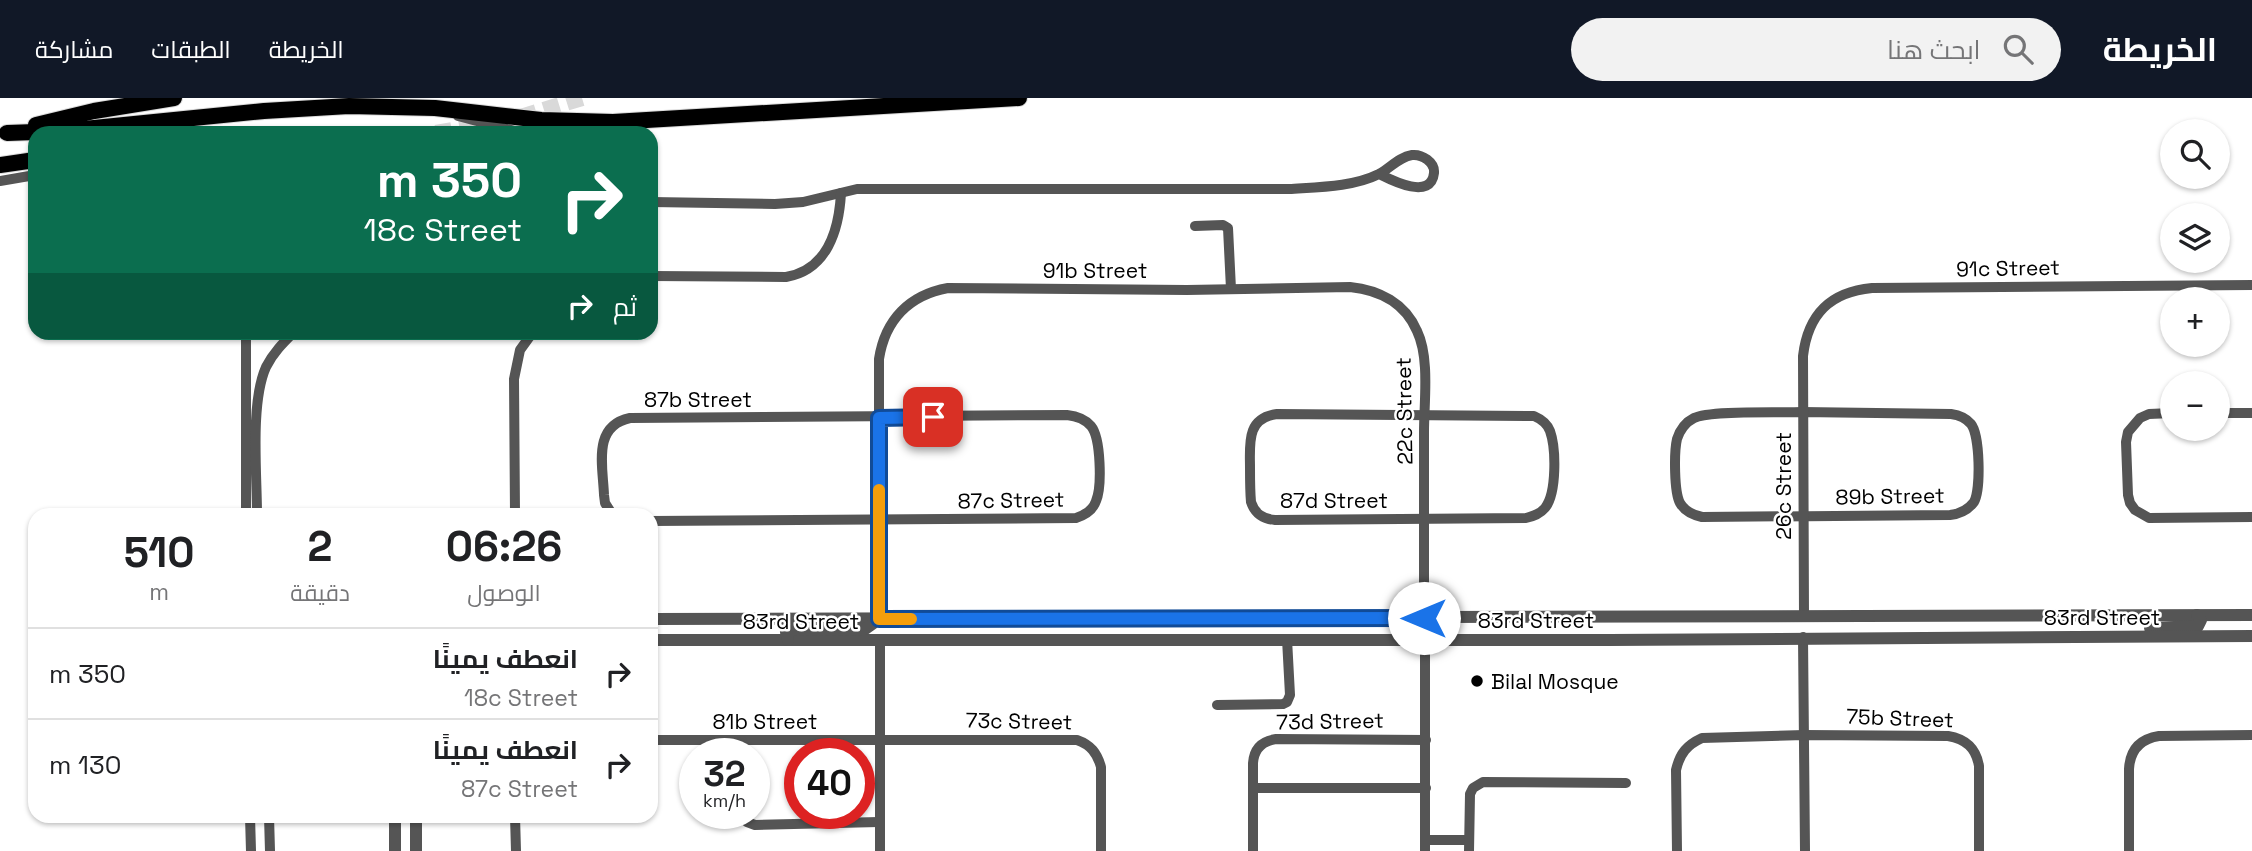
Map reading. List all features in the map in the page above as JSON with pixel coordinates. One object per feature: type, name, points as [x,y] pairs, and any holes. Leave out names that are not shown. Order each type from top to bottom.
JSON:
[{"type":"main road","points":[[33,126],[94,111],[174,98]]},
{"type":"main road","points":[[119,126],[317,108],[435,108],[541,120],[613,122],[1019,98]]},
{"type":"main road","points":[[4,133],[28,127]]},
{"type":"main road","points":[[4,133],[28,132]]},
{"type":"main road","points":[[0,165],[28,161]]},
{"type":"street","points":[[435,108],[498,126]]},
{"type":"street","points":[[658,202],[775,204],[803,202],[870,189],[1289,189],[1326,186],[1379,174],[1412,155],[1427,159],[1434,172],[1426,185],[1417,187],[1397,183],[1379,174]]},
{"type":"street","points":[[0,181],[28,176]]},
{"type":"street","points":[[658,276],[798,275],[826,251],[834,236],[841,193]]},
{"type":"street","points":[[1195,226],[1223,225],[1228,228],[1231,289]]},
{"type":"street","name":"91c Street","points":[[1803,356],[1810,325],[1819,312],[1831,301],[1857,290],[2252,285]]},
{"type":"street","name":"91b Street","points":[[879,619],[879,359],[885,333],[892,321],[911,302],[935,290],[948,288],[1350,287]]},
{"type":"street","name":"22c Street","points":[[1350,287],[1371,290],[1390,299],[1410,319],[1422,344],[1424,618]]},
{"type":"street","points":[[246,340],[246,508]]},
{"type":"street","points":[[257,508],[259,386],[267,365],[286,340]]},
{"type":"street","points":[[515,508],[514,379],[520,350],[527,340]]},
{"type":"street","name":"26c Street","points":[[1803,356],[1804,616]]},
{"type":"street","name":"89b Street","points":[[1802,412],[1957,415],[1968,421],[1976,436],[1978,488],[1974,502],[1957,514],[1803,517],[1702,517],[1683,507],[1676,486],[1677,438],[1684,426],[1694,418],[1706,414],[1802,412]]},
{"type":"street","points":[[2230,413],[2252,413]]},
{"type":"street","points":[[2160,414],[2140,418],[2128,432],[2128,495],[2135,510],[2149,518],[2252,517]]},
{"type":"street","name":"87d Street","points":[[1424,415],[1270,415],[1254,427],[1250,440],[1251,502],[1264,518],[1424,519]]},
{"type":"street","points":[[1424,415],[1534,416],[1541,419],[1550,430],[1554,469],[1550,499],[1541,512],[1534,516],[1424,519]]},
{"type":"street","name":"87c Street","points":[[879,418],[1076,416],[1091,426],[1096,434],[1099,453],[1097,501],[1088,512],[1076,518],[879,520]]},
{"type":"street","name":"87b Street","points":[[608,508],[604,503],[603,447],[608,430],[621,420],[879,418]]},
{"type":"street","points":[[257,491],[262,508]]},
{"type":"street","points":[[658,522],[879,520]]},
{"type":"street","points":[[2112,637],[2129,629],[2197,626],[2201,620],[2197,615]]},
{"type":"street","name":"83rd Street","points":[[658,619],[2252,615]]},
{"type":"street","points":[[788,640],[786,632],[791,629],[865,629],[879,619]]},
{"type":"street","name":"83rd Street","points":[[658,640],[2252,636]]},
{"type":"street","points":[[1803,637],[1804,851]]},
{"type":"street","points":[[1217,705],[1287,702],[1290,695],[1287,639]]},
{"type":"street","points":[[1425,639],[1425,846],[1469,846],[1470,794],[1483,782],[1626,783]]},
{"type":"street","points":[[880,641],[880,851]]},
{"type":"street","points":[[1677,851],[1676,770],[1684,750],[1692,742],[1702,738],[1804,735]]},
{"type":"street","name":"75b Street","points":[[1804,735],[1948,736],[1966,741],[1977,757],[1979,766],[1979,851]]},
{"type":"street","points":[[2129,851],[2129,769],[2132,753],[2137,746],[2159,736],[2252,735]]},
{"type":"street","name":"81b Street","points":[[770,741],[879,739]]},
{"type":"street","name":"73c Street","points":[[879,739],[1067,739],[1086,743],[1099,758],[1101,767],[1101,851]]},
{"type":"street","name":"81b Street","points":[[658,740],[679,740]]},
{"type":"street","name":"73d Street","points":[[1254,851],[1254,755],[1257,749],[1269,740],[1426,740]]},
{"type":"street","points":[[1253,788],[1426,788]]},
{"type":"street","points":[[770,825],[879,822]]},
{"type":"street","points":[[250,823],[251,851]]},
{"type":"street","points":[[269,823],[270,851]]},
{"type":"street","points":[[395,823],[395,851]]},
{"type":"street","points":[[416,823],[416,851]]},
{"type":"street","points":[[515,823],[516,851]]},
{"type":"tunnel","points":[[521,117],[582,98]]},
{"type":"tunnel","points":[[476,126],[499,122]]},
{"type":"slow traffic","points":[[879,490],[879,619],[911,619]]},
{"type":"place","name":"Bilal Mosque","points":[[1477,681]]},
{"type":"route","points":[[933,417],[879,418],[879,619],[1424,618]]}]
